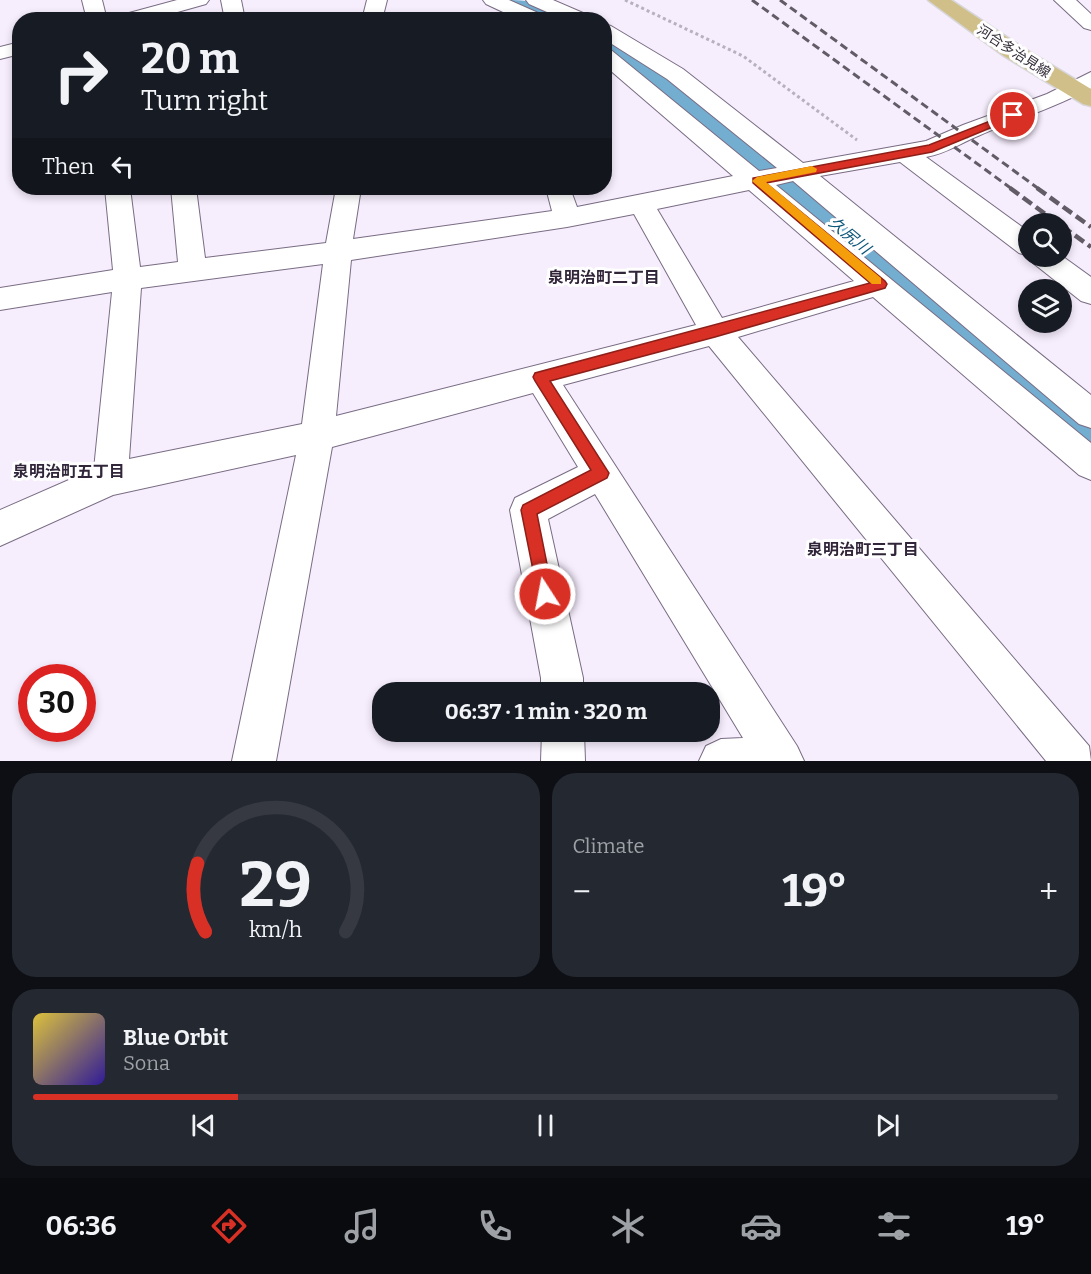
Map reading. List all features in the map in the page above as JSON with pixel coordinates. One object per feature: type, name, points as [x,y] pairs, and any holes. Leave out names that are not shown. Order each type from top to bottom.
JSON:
[{"type":"main road","name":"河合多治見線","points":[[938,0],[1085,89]]},
{"type":"street","points":[[155,12],[199,0]]},
{"type":"street","points":[[493,0],[520,12]]},
{"type":"street","points":[[536,0],[564,12]]},
{"type":"street","points":[[1064,0],[1091,24]]},
{"type":"street","points":[[612,35],[675,74],[880,284],[1091,464]]},
{"type":"street","points":[[612,60],[777,176],[1091,414]]},
{"type":"street","points":[[612,79],[636,78]]},
{"type":"street","points":[[0,299],[567,218],[932,148],[971,130],[1085,89]]},
{"type":"street","points":[[892,155],[1018,239]]},
{"type":"street","points":[[110,479],[128,279],[118,195]]},
{"type":"street","points":[[184,195],[193,270]]},
{"type":"street","points":[[254,761],[317,436],[338,252],[347,195]]},
{"type":"street","points":[[560,195],[567,218]]},
{"type":"street","points":[[641,204],[715,332],[1074,761]]},
{"type":"street","points":[[1057,267],[1091,293]]},
{"type":"street","points":[[0,528],[110,479],[317,436],[715,332],[880,284]]},
{"type":"street","points":[[540,377],[781,760]]},
{"type":"street","points":[[562,682],[528,510],[602,473]]},
{"type":"street","points":[[563,742],[563,761]]},
{"type":"street","points":[[1084,761],[1091,752]]},
{"type":"street","points":[[721,761],[781,760]]},
{"type":"path","points":[[625,0],[742,56],[892,155]]},
{"type":"waterway","name":"久尻川","points":[[511,0],[537,12]]},
{"type":"waterway","name":"久尻川","points":[[612,47],[757,157],[1091,435]]},
{"type":"railway","points":[[752,0],[1012,189]]},
{"type":"railway","points":[[780,0],[1039,189]]},
{"type":"railway","points":[[1010,188],[1044,213]]},
{"type":"railway","points":[[1037,188],[1091,227]]},
{"type":"railway","points":[[1072,233],[1091,247]]},
{"type":"slow traffic","points":[[812,169],[757,181],[876,281]]},
{"type":"district","name":"泉明治町二丁目","points":[[604,277]]},
{"type":"district","name":"泉明治町五丁目","points":[[69,471]]},
{"type":"district","name":"泉明治町三丁目","points":[[863,549]]},
{"type":"route","points":[[545,594],[528,510],[602,473],[540,377],[715,332],[880,284],[757,181],[932,148],[971,130],[1013,115]]}]
